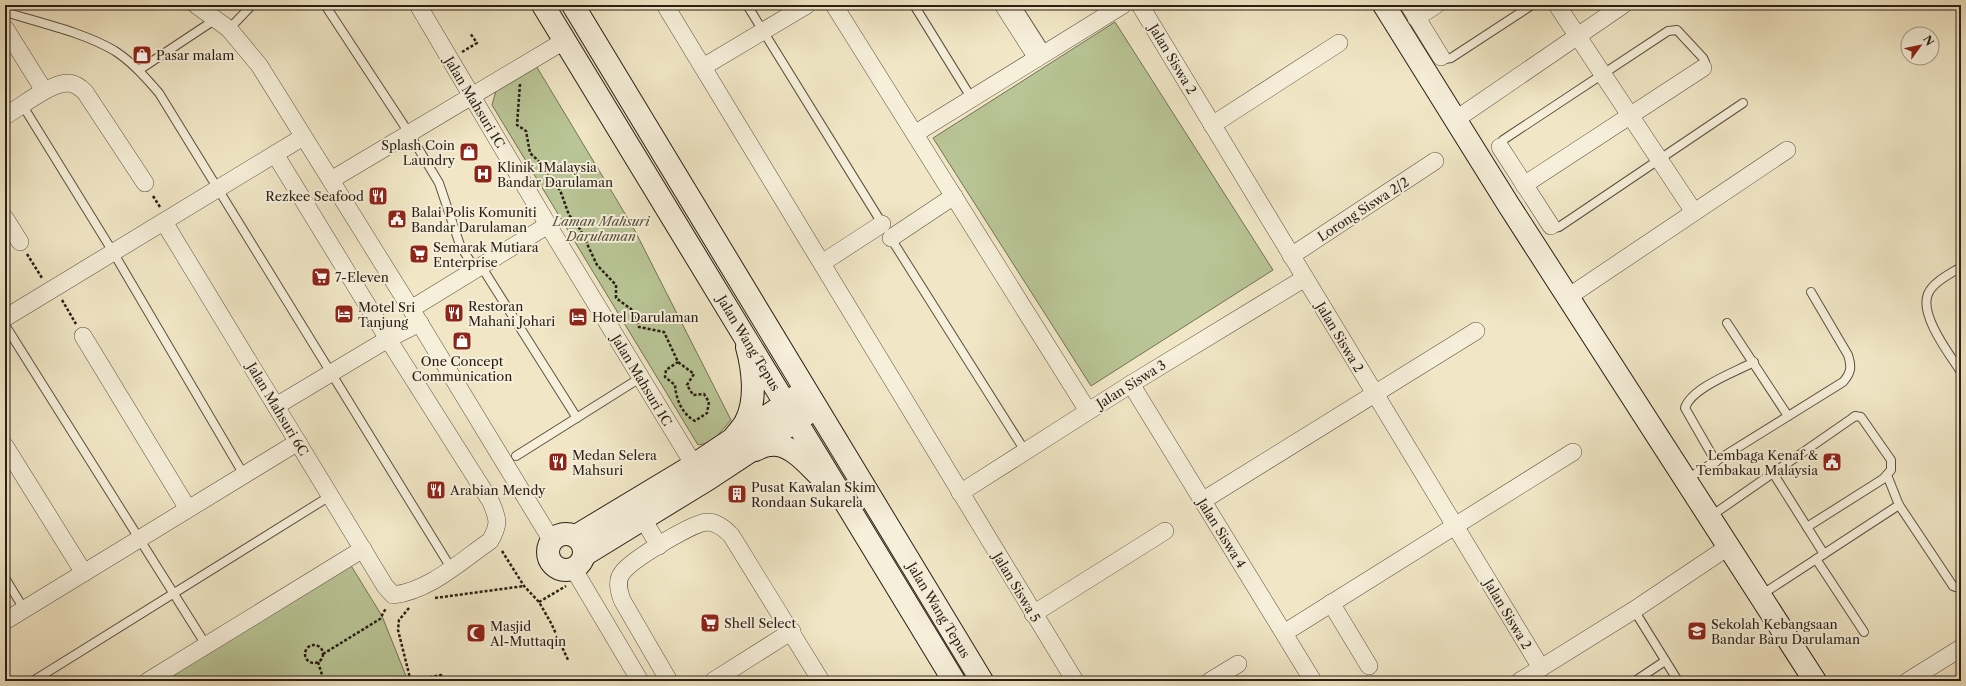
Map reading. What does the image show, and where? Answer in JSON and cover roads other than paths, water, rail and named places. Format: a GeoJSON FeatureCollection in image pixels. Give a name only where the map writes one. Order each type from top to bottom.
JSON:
{"type":"FeatureCollection","features":[{"type":"Feature","properties":{"kind":"main road","name":"Jalan Wang Tepus"},"geometry":{"type":"LineString","coordinates":[[543,5],[954,681]]}},
{"type":"Feature","properties":{"kind":"main road","name":"Jalan Wang Tepus"},"geometry":{"type":"LineString","coordinates":[[573,5],[982,681]]}},
{"type":"Feature","properties":{"kind":"main road"},"geometry":{"type":"LineString","coordinates":[[1384,5],[1455,120],[1815,681]]}},
{"type":"Feature","properties":{"kind":"main road"},"geometry":{"type":"LineString","coordinates":[[740,446],[747,421],[753,389],[751,361],[742,330]]}},
{"type":"Feature","properties":{"kind":"main road"},"geometry":{"type":"LineString","coordinates":[[578,560],[642,519],[740,446],[810,399]]}},
{"type":"Feature","properties":{"kind":"main road"},"geometry":{"type":"LineString","coordinates":[[578,560],[566,534],[560,534],[552,541],[549,553],[554,565],[566,570],[694,465],[740,446],[777,445],[791,450],[843,498]]}},
{"type":"Feature","properties":{"kind":"street"},"geometry":{"type":"LineString","coordinates":[[196,5],[223,24],[259,65],[416,316],[552,541]]}},
{"type":"Feature","properties":{"kind":"street","name":"Jalan Mahsuri 1C"},"geometry":{"type":"LineString","coordinates":[[418,5],[548,225],[694,465]]}},
{"type":"Feature","properties":{"kind":"street","name":"Jalan Siswa 5"},"geometry":{"type":"LineString","coordinates":[[666,5],[1033,614],[1075,681]]}},
{"type":"Feature","properties":{"kind":"street"},"geometry":{"type":"LineString","coordinates":[[703,66],[807,5]]}},
{"type":"Feature","properties":{"kind":"street"},"geometry":{"type":"LineString","coordinates":[[834,5],[916,133],[1088,411]]}},
{"type":"Feature","properties":{"kind":"street"},"geometry":{"type":"LineString","coordinates":[[1003,5],[1041,55]]}},
{"type":"Feature","properties":{"kind":"street"},"geometry":{"type":"LineString","coordinates":[[916,133],[1122,5]]}},
{"type":"Feature","properties":{"kind":"street","name":"Jalan Siswa 2"},"geometry":{"type":"LineString","coordinates":[[1140,5],[1541,668]]}},
{"type":"Feature","properties":{"kind":"street"},"geometry":{"type":"LineString","coordinates":[[1436,5],[1412,11],[1441,57]]}},
{"type":"Feature","properties":{"kind":"street"},"geometry":{"type":"LineString","coordinates":[[1557,5],[1694,212]]}},
{"type":"Feature","properties":{"kind":"street"},"geometry":{"type":"LineString","coordinates":[[1455,120],[1623,5]]}},
{"type":"Feature","properties":{"kind":"street"},"geometry":{"type":"LineString","coordinates":[[5,28],[40,84]]}},
{"type":"Feature","properties":{"kind":"street"},"geometry":{"type":"LineString","coordinates":[[331,180],[564,41]]}},
{"type":"Feature","properties":{"kind":"street"},"geometry":{"type":"LineString","coordinates":[[1212,125],[1339,43]]}},
{"type":"Feature","properties":{"kind":"street"},"geometry":{"type":"LineString","coordinates":[[1524,185],[1703,68]]}},
{"type":"Feature","properties":{"kind":"street"},"geometry":{"type":"LineString","coordinates":[[5,116],[56,85],[71,83],[78,86],[86,92],[145,183]]}},
{"type":"Feature","properties":{"kind":"street"},"geometry":{"type":"LineString","coordinates":[[5,318],[303,137]]}},
{"type":"Feature","properties":{"kind":"street"},"geometry":{"type":"LineString","coordinates":[[1500,147],[1551,226]]}},
{"type":"Feature","properties":{"kind":"street"},"geometry":{"type":"LineString","coordinates":[[1568,297],[1786,150]]}},
{"type":"Feature","properties":{"kind":"street"},"geometry":{"type":"LineString","coordinates":[[275,154],[388,339],[491,502],[497,518],[496,529],[490,540],[451,568]]}},
{"type":"Feature","properties":{"kind":"street","name":"Lorong Siswa 2/2"},"geometry":{"type":"LineString","coordinates":[[1291,256],[1435,162]]}},
{"type":"Feature","properties":{"kind":"street"},"geometry":{"type":"LineString","coordinates":[[891,238],[954,196]]}},
{"type":"Feature","properties":{"kind":"street"},"geometry":{"type":"LineString","coordinates":[[5,218],[20,242]]}},
{"type":"Feature","properties":{"kind":"street","name":"Jalan Mahsuri 6C"},"geometry":{"type":"LineString","coordinates":[[165,220],[330,496],[393,595],[405,594],[451,568]]}},
{"type":"Feature","properties":{"kind":"street"},"geometry":{"type":"LineString","coordinates":[[822,263],[882,224]]}},
{"type":"Feature","properties":{"kind":"street"},"geometry":{"type":"LineString","coordinates":[[276,406],[388,339],[478,268],[548,225]]}},
{"type":"Feature","properties":{"kind":"street","name":"Jalan Siswa 3"},"geometry":{"type":"LineString","coordinates":[[960,492],[1130,384],[1305,278]]}},
{"type":"Feature","properties":{"kind":"street"},"geometry":{"type":"LineString","coordinates":[[1202,501],[1476,331]]}},
{"type":"Feature","properties":{"kind":"street"},"geometry":{"type":"LineString","coordinates":[[83,336],[188,509]]}},
{"type":"Feature","properties":{"kind":"street","name":"Jalan Siswa 4"},"geometry":{"type":"LineString","coordinates":[[1130,384],[1313,681]]}},
{"type":"Feature","properties":{"kind":"street"},"geometry":{"type":"LineString","coordinates":[[5,621],[298,442]]}},
{"type":"Feature","properties":{"kind":"street"},"geometry":{"type":"LineString","coordinates":[[5,446],[84,573]]}},
{"type":"Feature","properties":{"kind":"street"},"geometry":{"type":"LineString","coordinates":[[1284,633],[1573,452]]}},
{"type":"Feature","properties":{"kind":"street"},"geometry":{"type":"LineString","coordinates":[[642,519],[659,546]]}},
{"type":"Feature","properties":{"kind":"street"},"geometry":{"type":"LineString","coordinates":[[669,681],[622,600],[618,584],[622,573],[629,566],[659,546],[700,523],[709,522],[725,528],[731,534],[822,681]]}},
{"type":"Feature","properties":{"kind":"street"},"geometry":{"type":"LineString","coordinates":[[1033,614],[1165,531]]}},
{"type":"Feature","properties":{"kind":"street"},"geometry":{"type":"LineString","coordinates":[[1520,681],[1634,610],[1728,547]]}},
{"type":"Feature","properties":{"kind":"street"},"geometry":{"type":"LineString","coordinates":[[148,681],[363,549]]}},
{"type":"Feature","properties":{"kind":"street"},"geometry":{"type":"LineString","coordinates":[[578,560],[623,653],[640,681]]}},
{"type":"Feature","properties":{"kind":"street"},"geometry":{"type":"LineString","coordinates":[[1331,603],[1369,666]]}},
{"type":"Feature","properties":{"kind":"street"},"geometry":{"type":"LineString","coordinates":[[713,681],[792,631]]}},
{"type":"Feature","properties":{"kind":"street"},"geometry":{"type":"LineString","coordinates":[[623,653],[645,639]]}},
{"type":"Feature","properties":{"kind":"street"},"geometry":{"type":"LineString","coordinates":[[1908,681],[1961,648]]}},
{"type":"Feature","properties":{"kind":"street"},"geometry":{"type":"LineString","coordinates":[[1210,681],[1238,664]]}},
{"type":"Feature","properties":{"kind":"lane"},"geometry":{"type":"LineString","coordinates":[[139,70],[223,24],[252,5]]}},
{"type":"Feature","properties":{"kind":"lane"},"geometry":{"type":"LineString","coordinates":[[325,5],[409,133],[439,183],[460,245],[478,268],[577,418]]}},
{"type":"Feature","properties":{"kind":"lane"},"geometry":{"type":"LineString","coordinates":[[747,5],[882,224],[1025,451]]}},
{"type":"Feature","properties":{"kind":"lane"},"geometry":{"type":"LineString","coordinates":[[914,5],[972,99]]}},
{"type":"Feature","properties":{"kind":"lane"},"geometry":{"type":"LineString","coordinates":[[1016,5],[1041,55]]}},
{"type":"Feature","properties":{"kind":"lane"},"geometry":{"type":"LineString","coordinates":[[1441,57],[1446,59],[1451,58],[1532,5]]}},
{"type":"Feature","properties":{"kind":"lane"},"geometry":{"type":"LineString","coordinates":[[5,12],[78,34],[114,51],[139,70],[159,93],[451,568]]}},
{"type":"Feature","properties":{"kind":"lane"},"geometry":{"type":"LineString","coordinates":[[1500,147],[1503,140],[1672,29],[1682,34],[1703,58],[1705,62],[1703,68]]}},
{"type":"Feature","properties":{"kind":"lane"},"geometry":{"type":"LineString","coordinates":[[1551,226],[1554,228],[1559,227],[1743,103]]}},
{"type":"Feature","properties":{"kind":"lane"},"geometry":{"type":"LineString","coordinates":[[23,106],[113,252],[244,475]]}},
{"type":"Feature","properties":{"kind":"lane"},"geometry":{"type":"LineString","coordinates":[[1961,267],[1934,286],[1927,295],[1926,302],[1933,327],[1961,372]]}},
{"type":"Feature","properties":{"kind":"lane"},"geometry":{"type":"LineString","coordinates":[[1686,480],[1843,382],[1850,375],[1851,365],[1848,356],[1811,292]]}},
{"type":"Feature","properties":{"kind":"lane"},"geometry":{"type":"LineString","coordinates":[[1727,323],[1788,416]]}},
{"type":"Feature","properties":{"kind":"lane"},"geometry":{"type":"LineString","coordinates":[[5,325],[206,645]]}},
{"type":"Feature","properties":{"kind":"lane"},"geometry":{"type":"LineString","coordinates":[[1716,462],[1685,408],[1687,401],[1700,390],[1754,362]]}},
{"type":"Feature","properties":{"kind":"lane"},"geometry":{"type":"LineString","coordinates":[[516,456],[640,378]]}},
{"type":"Feature","properties":{"kind":"lane"},"geometry":{"type":"LineString","coordinates":[[1709,516],[1858,416],[1864,420],[1891,460],[1892,466],[1888,475],[1807,527]]}},
{"type":"Feature","properties":{"kind":"lane"},"geometry":{"type":"LineString","coordinates":[[1773,474],[1824,554]]}},
{"type":"Feature","properties":{"kind":"lane"},"geometry":{"type":"LineString","coordinates":[[1888,475],[1899,505],[1952,586],[1961,589]]}},
{"type":"Feature","properties":{"kind":"lane"},"geometry":{"type":"LineString","coordinates":[[33,681],[330,496]]}},
{"type":"Feature","properties":{"kind":"lane"},"geometry":{"type":"LineString","coordinates":[[1760,596],[1899,505]]}},
{"type":"Feature","properties":{"kind":"lane"},"geometry":{"type":"LineString","coordinates":[[1816,559],[1864,632]]}},
{"type":"Feature","properties":{"kind":"lane"},"geometry":{"type":"LineString","coordinates":[[5,578],[24,609]]}},
{"type":"Feature","properties":{"kind":"lane"},"geometry":{"type":"LineString","coordinates":[[1634,610],[1678,681]]}},
{"type":"Feature","properties":{"kind":"lane"},"geometry":{"type":"LineString","coordinates":[[1635,681],[1665,661]]}},
{"type":"Feature","properties":{"kind":"place","name":"Pasar malam"},"geometry":{"type":"Point","coordinates":[142,55]}},
{"type":"Feature","properties":{"kind":"place","name":"Splash Coin Laundry"},"geometry":{"type":"Point","coordinates":[469,152]}},
{"type":"Feature","properties":{"kind":"place","name":"Klinik 1Malaysia Bandar Darulaman"},"geometry":{"type":"Point","coordinates":[483,174]}},
{"type":"Feature","properties":{"kind":"place","name":"Rezkee Seafood"},"geometry":{"type":"Point","coordinates":[378,196]}},
{"type":"Feature","properties":{"kind":"place","name":"Balai Polis Komuniti Bandar Darulaman"},"geometry":{"type":"Point","coordinates":[397,219]}},
{"type":"Feature","properties":{"kind":"place","name":"Semarak Mutiara Enterprise"},"geometry":{"type":"Point","coordinates":[419,254]}},
{"type":"Feature","properties":{"kind":"place","name":"7-Eleven"},"geometry":{"type":"Point","coordinates":[321,277]}},
{"type":"Feature","properties":{"kind":"place","name":"Restoran Mahani Johari"},"geometry":{"type":"Point","coordinates":[454,313]}},
{"type":"Feature","properties":{"kind":"place","name":"Motel Sri Tanjung"},"geometry":{"type":"Point","coordinates":[344,314]}},
{"type":"Feature","properties":{"kind":"place","name":"Hotel Darulaman"},"geometry":{"type":"Point","coordinates":[578,317]}},
{"type":"Feature","properties":{"kind":"place","name":"One Concept Communication"},"geometry":{"type":"Point","coordinates":[462,341]}},
{"type":"Feature","properties":{"kind":"place","name":"Medan Selera Mahsuri"},"geometry":{"type":"Point","coordinates":[558,462]}},
{"type":"Feature","properties":{"kind":"place","name":"Lembaga Kenaf & Tembakau Malaysia"},"geometry":{"type":"Point","coordinates":[1832,462]}},
{"type":"Feature","properties":{"kind":"place","name":"Arabian Mendy"},"geometry":{"type":"Point","coordinates":[436,490]}},
{"type":"Feature","properties":{"kind":"place","name":"Pusat Kawalan Skim Rondaan Sukarela"},"geometry":{"type":"Point","coordinates":[737,494]}},
{"type":"Feature","properties":{"kind":"place","name":"Shell Select"},"geometry":{"type":"Point","coordinates":[710,623]}},
{"type":"Feature","properties":{"kind":"place","name":"Sekolah Kebangsaan Bandar Baru Darulaman"},"geometry":{"type":"Point","coordinates":[1697,631]}},
{"type":"Feature","properties":{"kind":"place","name":"Masjid Al-Muttaqin"},"geometry":{"type":"Point","coordinates":[476,633]}},
{"type":"Feature","properties":{"kind":"park label","name":"Laman Mahsuri Darulaman"},"geometry":{"type":"Point","coordinates":[601,228]}}]}
